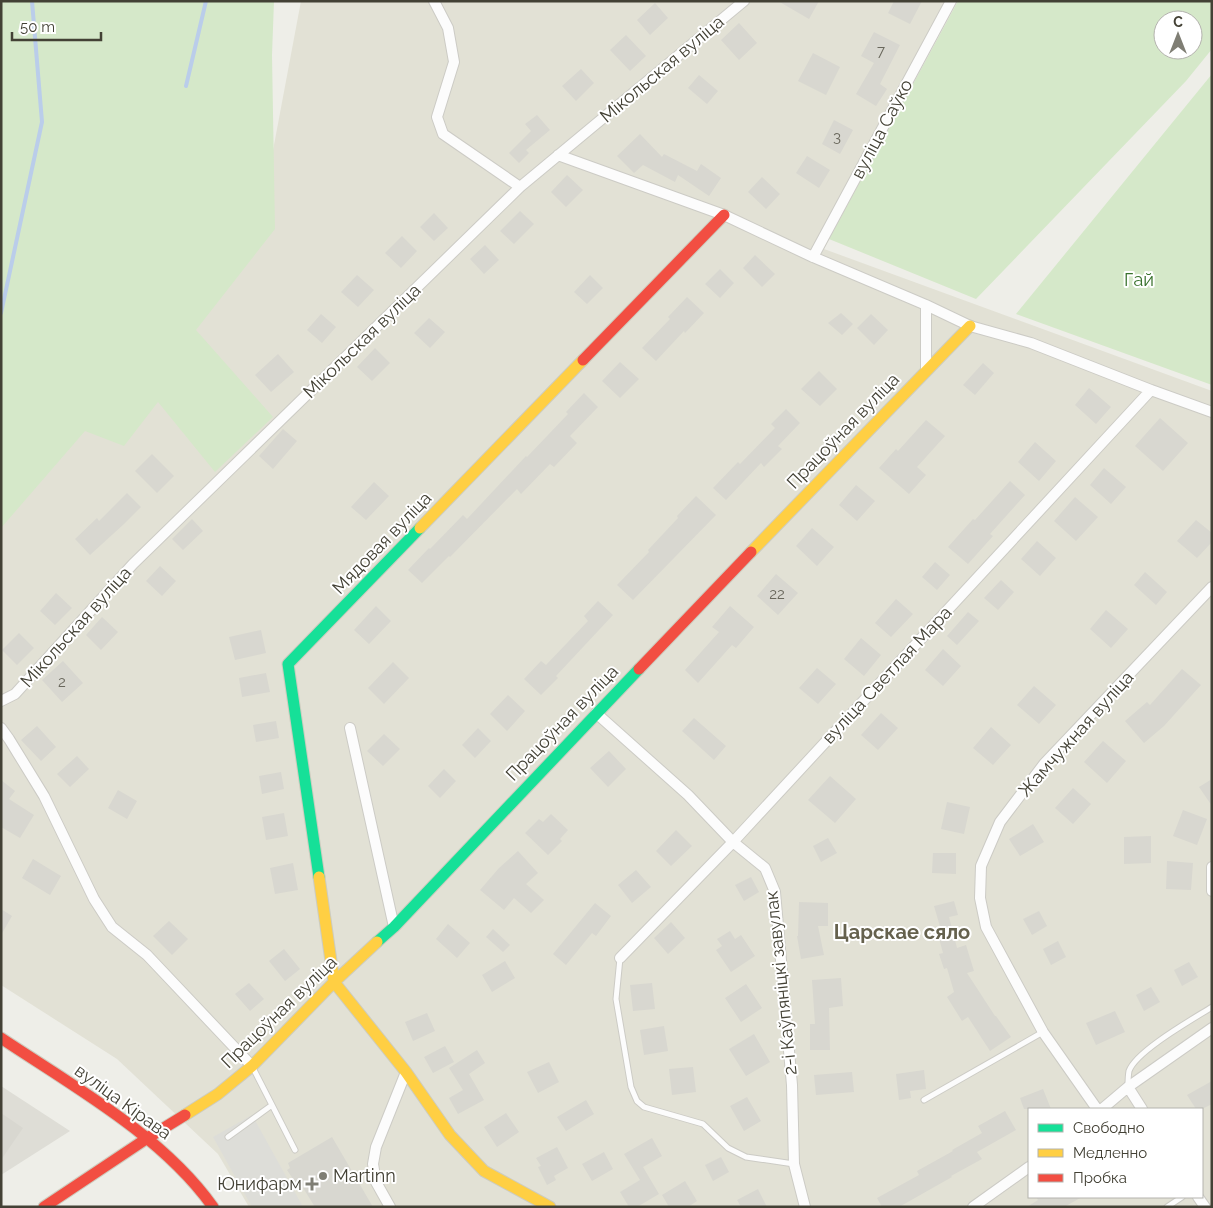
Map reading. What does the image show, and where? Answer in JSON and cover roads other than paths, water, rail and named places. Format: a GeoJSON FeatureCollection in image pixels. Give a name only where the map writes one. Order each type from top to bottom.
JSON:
{"type":"FeatureCollection","features":[{"type":"Feature","properties":{"kind":"street"},"geometry":{"type":"LineString","coordinates":[[434,1],[448,28],[454,62],[437,117],[442,134],[520,187]]}},
{"type":"Feature","properties":{"kind":"street"},"geometry":{"type":"LineString","coordinates":[[727,1],[734,10]]}},
{"type":"Feature","properties":{"kind":"street","name":"Мікольская вуліца"},"geometry":{"type":"LineString","coordinates":[[1,701],[15,694],[133,564],[520,187],[744,1]]}},
{"type":"Feature","properties":{"kind":"street","name":"вуліца Саўко"},"geometry":{"type":"LineString","coordinates":[[814,257],[951,1]]}},
{"type":"Feature","properties":{"kind":"street"},"geometry":{"type":"LineString","coordinates":[[558,155],[724,215],[970,326],[1031,343],[1212,412]]}},
{"type":"Feature","properties":{"kind":"street","name":"Мядовая вуліца"},"geometry":{"type":"LineString","coordinates":[[334,982],[288,664],[724,215]]}},
{"type":"Feature","properties":{"kind":"street","name":"Працоўная вуліца"},"geometry":{"type":"LineString","coordinates":[[926,305],[926,371]]}},
{"type":"Feature","properties":{"kind":"street","name":"Працоўная вуліца"},"geometry":{"type":"LineString","coordinates":[[44,1207],[218,1094],[252,1066],[334,982],[394,927],[596,713],[970,326]]}},
{"type":"Feature","properties":{"kind":"street","name":"вуліца Светлая Мара"},"geometry":{"type":"LineString","coordinates":[[620,958],[734,842],[1151,390]]}},
{"type":"Feature","properties":{"kind":"street","name":"Жамчужная вуліца"},"geometry":{"type":"LineString","coordinates":[[1096,1108],[1043,1032],[986,927],[980,898],[981,866],[1000,822],[1044,764],[1212,587]]}},
{"type":"Feature","properties":{"kind":"street","name":"2-і Каўпяніцкі завулак"},"geometry":{"type":"LineString","coordinates":[[596,713],[688,795],[734,842],[765,868],[775,892],[792,1085],[794,1164],[805,1207]]}},
{"type":"Feature","properties":{"kind":"street"},"geometry":{"type":"LineString","coordinates":[[1,728],[44,796],[94,899],[112,927],[146,955],[252,1066]]}},
{"type":"Feature","properties":{"kind":"street"},"geometry":{"type":"LineString","coordinates":[[350,728],[394,927]]}},
{"type":"Feature","properties":{"kind":"street"},"geometry":{"type":"LineString","coordinates":[[1212,867],[1212,891]]}},
{"type":"Feature","properties":{"kind":"street"},"geometry":{"type":"LineString","coordinates":[[334,982],[406,1072],[450,1135],[484,1171],[550,1207]]}},
{"type":"Feature","properties":{"kind":"street"},"geometry":{"type":"LineString","coordinates":[[1103,1108],[1128,1087],[1212,1028]]}},
{"type":"Feature","properties":{"kind":"street","name":"вуліца Кірава"},"geometry":{"type":"LineString","coordinates":[[1,1038],[113,1114],[146,1139],[185,1172],[213,1207]]}},
{"type":"Feature","properties":{"kind":"street"},"geometry":{"type":"LineString","coordinates":[[390,1207],[376,1182],[373,1164],[376,1146],[406,1072]]}},
{"type":"Feature","properties":{"kind":"street"},"geometry":{"type":"LineString","coordinates":[[1128,1087],[1141,1108]]}},
{"type":"Feature","properties":{"kind":"street"},"geometry":{"type":"LineString","coordinates":[[973,1207],[1028,1168]]}},
{"type":"Feature","properties":{"kind":"lane"},"geometry":{"type":"LineString","coordinates":[[620,958],[616,999],[631,1086],[637,1101],[644,1107],[703,1124],[728,1148],[746,1157],[794,1164]]}},
{"type":"Feature","properties":{"kind":"lane"},"geometry":{"type":"LineString","coordinates":[[1128,1087],[1130,1071],[1136,1060],[1166,1035],[1212,1007]]}},
{"type":"Feature","properties":{"kind":"lane"},"geometry":{"type":"LineString","coordinates":[[924,1100],[1043,1032]]}},
{"type":"Feature","properties":{"kind":"lane"},"geometry":{"type":"LineString","coordinates":[[252,1066],[295,1150]]}},
{"type":"Feature","properties":{"kind":"lane"},"geometry":{"type":"LineString","coordinates":[[228,1137],[272,1105]]}},
{"type":"Feature","properties":{"kind":"lane"},"geometry":{"type":"LineString","coordinates":[[1167,1207],[1180,1198]]}},
{"type":"Feature","properties":{"kind":"waterway"},"geometry":{"type":"LineString","coordinates":[[1,313],[42,122],[32,1]]}},
{"type":"Feature","properties":{"kind":"waterway"},"geometry":{"type":"LineString","coordinates":[[186,86],[206,1]]}},
{"type":"Feature","properties":{"kind":"place","name":"Martinn"},"geometry":{"type":"Point","coordinates":[323,1176]}},
{"type":"Feature","properties":{"kind":"place","name":"Юнифарм"},"geometry":{"type":"Point","coordinates":[312,1184]}},
{"type":"Feature","properties":{"kind":"district","name":"Царскае сяло"},"geometry":{"type":"Point","coordinates":[902,932]}},
{"type":"Feature","properties":{"kind":"park label","name":"Гай"},"geometry":{"type":"Point","coordinates":[1139,280]}}]}
